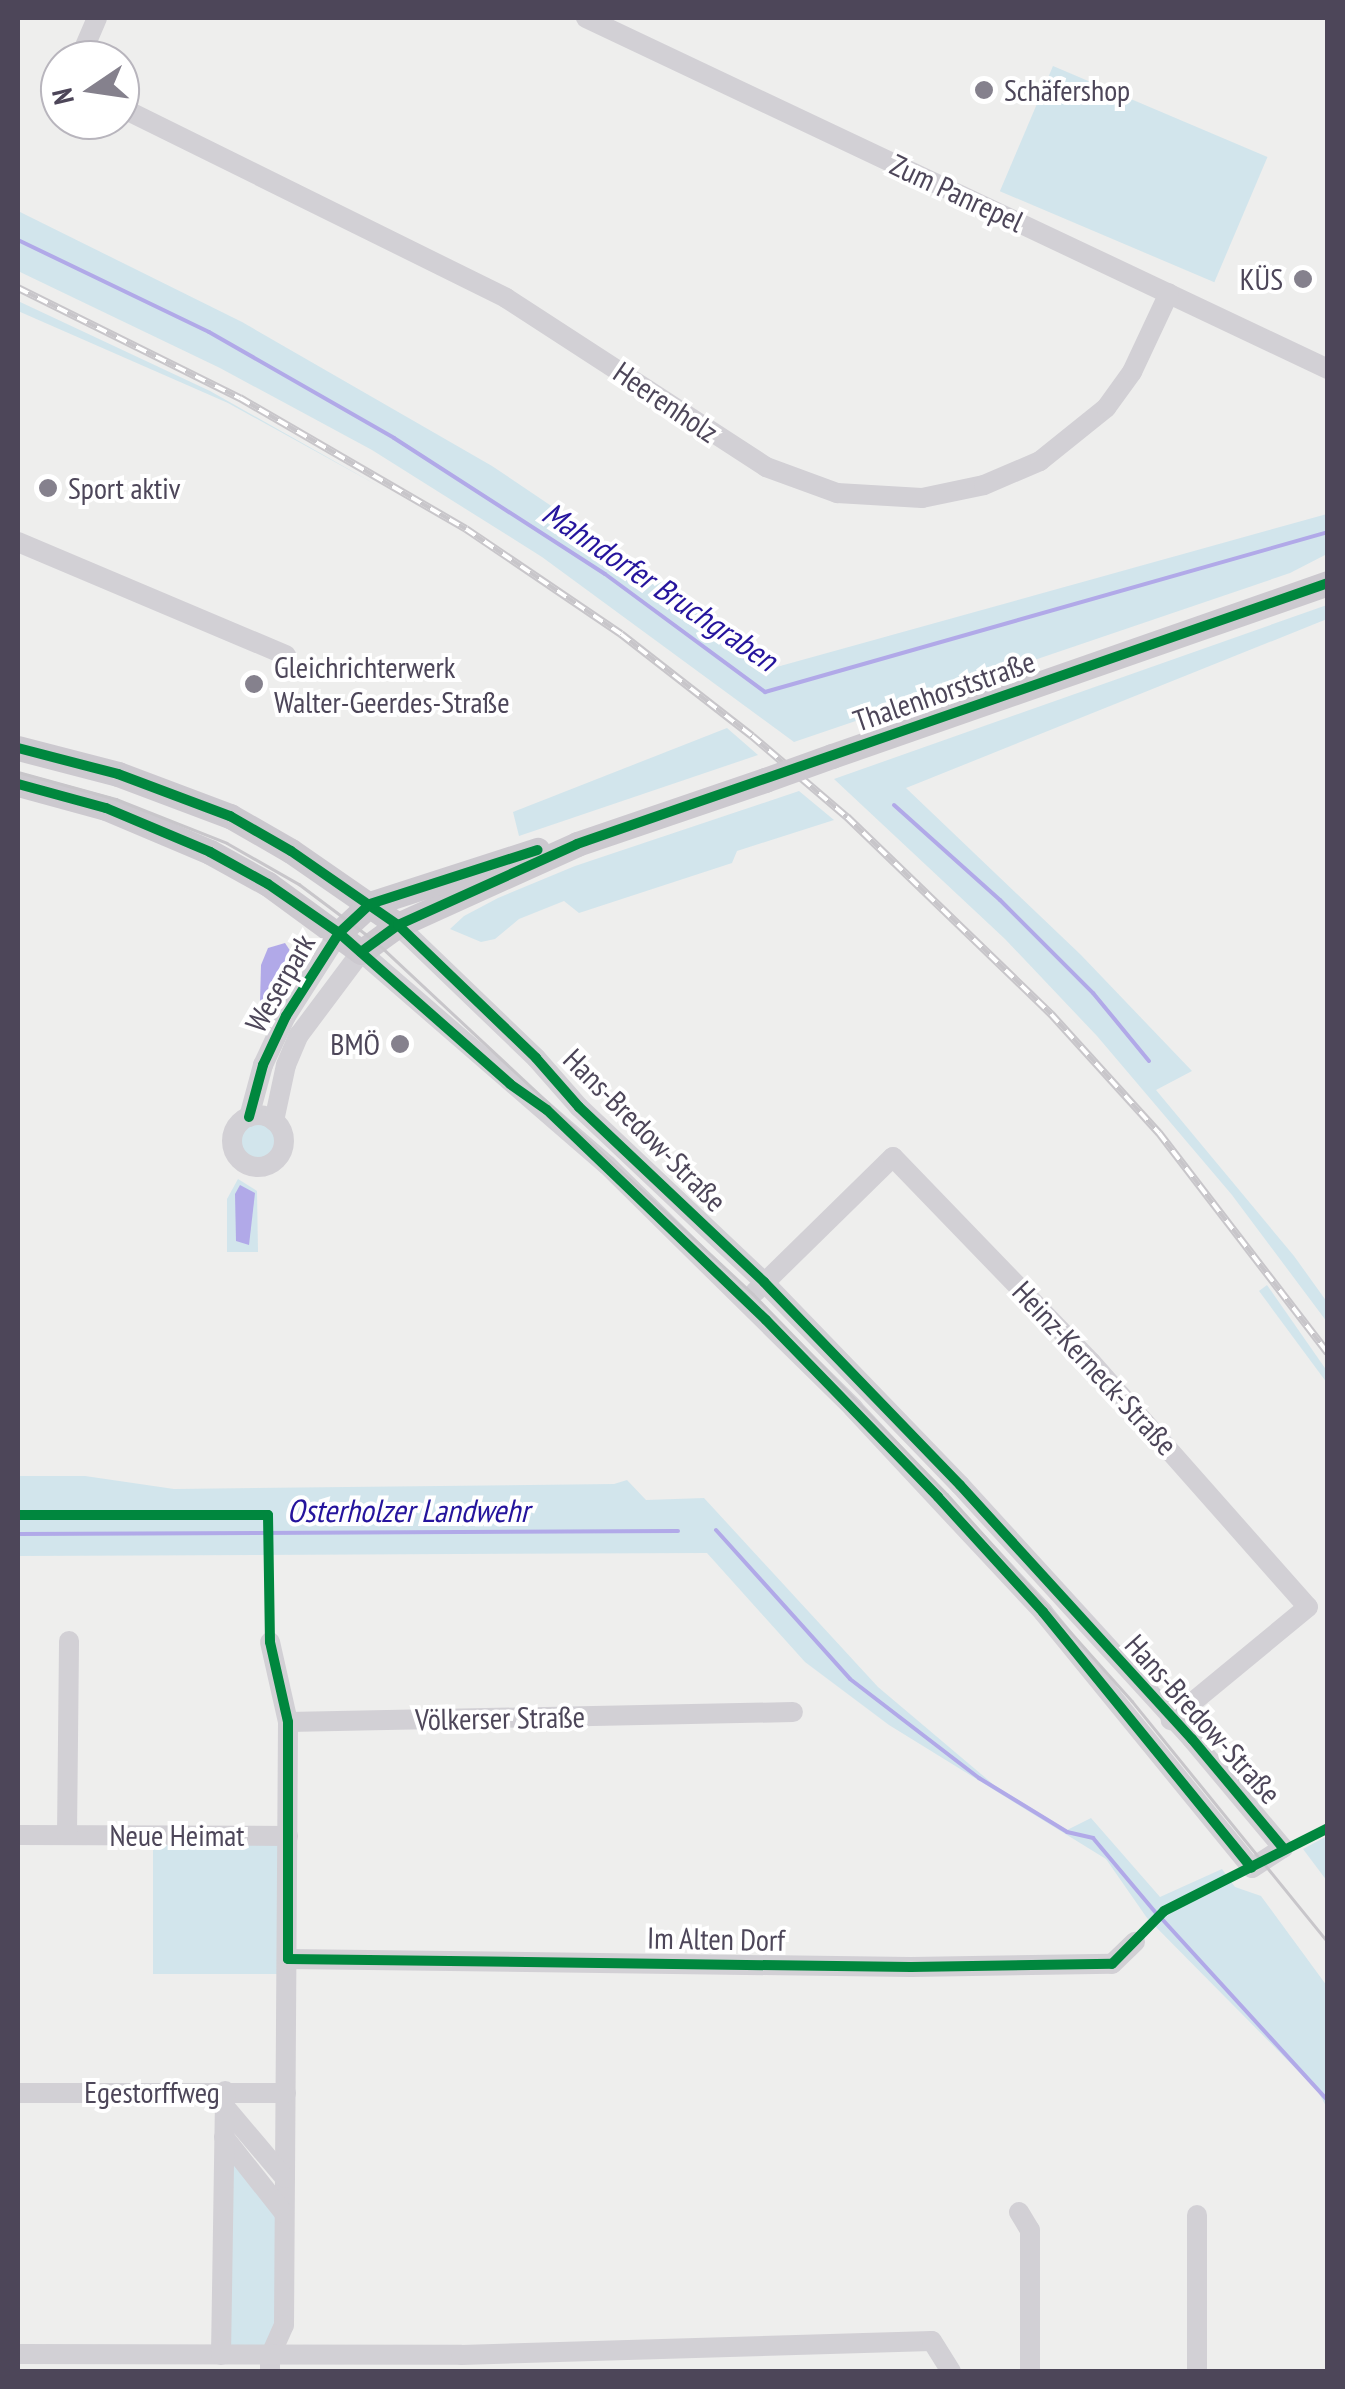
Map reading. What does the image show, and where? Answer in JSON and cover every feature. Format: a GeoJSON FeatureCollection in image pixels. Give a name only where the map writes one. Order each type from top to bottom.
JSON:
{"type":"FeatureCollection","features":[{"type":"Feature","properties":{"kind":"main road","name":"Thalenhorststraße"},"geometry":{"type":"LineString","coordinates":[[360,952],[398,925],[577,844],[1328,583]]}},
{"type":"Feature","properties":{"kind":"main road","name":"Hans-Bredow-Straße"},"geometry":{"type":"LineString","coordinates":[[18,748],[118,774],[230,816],[398,925]]}},
{"type":"Feature","properties":{"kind":"main road","name":"Hans-Bredow-Straße"},"geometry":{"type":"LineString","coordinates":[[18,784],[106,808],[210,852],[268,884],[360,952]]}},
{"type":"Feature","properties":{"kind":"main road","name":"Thalenhorststraße"},"geometry":{"type":"LineString","coordinates":[[370,904],[535,851],[577,844]]}},
{"type":"Feature","properties":{"kind":"main road"},"geometry":{"type":"LineString","coordinates":[[339,933],[370,904]]}},
{"type":"Feature","properties":{"kind":"street","name":"Zum Panrepel"},"geometry":{"type":"LineString","coordinates":[[586,18],[1328,369]]}},
{"type":"Feature","properties":{"kind":"street","name":"Heerenholz"},"geometry":{"type":"LineString","coordinates":[[140,117],[506,298],[751,459],[837,492],[922,498],[984,485],[1040,462],[1106,408],[1132,372],[1169,294]]}},
{"type":"Feature","properties":{"kind":"street"},"geometry":{"type":"LineString","coordinates":[[18,542],[286,655]]}},
{"type":"Feature","properties":{"kind":"street","name":"Hans-Bredow-Straße"},"geometry":{"type":"LineString","coordinates":[[360,952],[510,1084],[548,1110],[866,1420],[1042,1612],[1252,1868],[1283,1848],[960,1485],[764,1282],[579,1107],[536,1058],[398,925]]}},
{"type":"Feature","properties":{"kind":"street","name":"Weserpark"},"geometry":{"type":"LineString","coordinates":[[339,933],[286,1016],[263,1064],[249,1117],[240,1122],[232,1139],[236,1155],[254,1167],[268,1165],[282,1149],[283,1136],[274,1121],[286,1065],[299,1035],[360,952]]}},
{"type":"Feature","properties":{"kind":"street"},"geometry":{"type":"LineString","coordinates":[[249,1117],[274,1121]]}},
{"type":"Feature","properties":{"kind":"street","name":"Heinz-Kerneck-Straße"},"geometry":{"type":"LineString","coordinates":[[746,1300],[893,1157],[1091,1362],[1308,1608],[1171,1720]]}},
{"type":"Feature","properties":{"kind":"street","name":"Neue Heimat"},"geometry":{"type":"LineString","coordinates":[[67,1835],[69,1641]]}},
{"type":"Feature","properties":{"kind":"street"},"geometry":{"type":"LineString","coordinates":[[270,1642],[288,1722],[284,2324],[270,2364]]}},
{"type":"Feature","properties":{"kind":"street","name":"Völkerser Straße"},"geometry":{"type":"LineString","coordinates":[[288,1722],[793,1712]]}},
{"type":"Feature","properties":{"kind":"street","name":"Neue Heimat"},"geometry":{"type":"LineString","coordinates":[[18,1834],[288,1836]]}},
{"type":"Feature","properties":{"kind":"street","name":"Im Alten Dorf"},"geometry":{"type":"LineString","coordinates":[[288,1960],[911,1967],[1112,1964],[1135,1942]]}},
{"type":"Feature","properties":{"kind":"street","name":"Egestorffweg"},"geometry":{"type":"LineString","coordinates":[[18,2093],[224,2099],[286,2093]]}},
{"type":"Feature","properties":{"kind":"street"},"geometry":{"type":"LineString","coordinates":[[224,2099],[285,2178]]}},
{"type":"Feature","properties":{"kind":"street"},"geometry":{"type":"LineString","coordinates":[[221,2355],[224,2099]]}},
{"type":"Feature","properties":{"kind":"street"},"geometry":{"type":"LineString","coordinates":[[224,2138],[284,2213]]}},
{"type":"Feature","properties":{"kind":"street"},"geometry":{"type":"LineString","coordinates":[[1018,2212],[1030,2230],[1030,2372]]}},
{"type":"Feature","properties":{"kind":"street"},"geometry":{"type":"LineString","coordinates":[[1197,2215],[1197,2372]]}},
{"type":"Feature","properties":{"kind":"street"},"geometry":{"type":"LineString","coordinates":[[18,2354],[221,2355],[270,2364],[932,2340],[951,2372]]}},
{"type":"Feature","properties":{"kind":"shaded area"},"geometry":{"type":"Polygon","coordinates":[[[1053,66],[1267,157],[1214,282],[1000,191],[1053,66]]]}},
{"type":"Feature","properties":{"kind":"shaded area"},"geometry":{"type":"Polygon","coordinates":[[[18,211],[242,322],[492,466],[639,565],[773,668],[1327,514],[1327,554],[1290,573],[794,742],[542,557],[372,450],[220,368],[18,271],[18,211]]]}},
{"type":"Feature","properties":{"kind":"shaded area"},"geometry":{"type":"Polygon","coordinates":[[[18,301],[210,391],[382,488],[228,403],[18,311],[18,301]]]}},
{"type":"Feature","properties":{"kind":"shaded area"},"geometry":{"type":"Polygon","coordinates":[[[1327,605],[1327,619],[906,788],[1081,955],[1192,1071],[1156,1090],[1294,1256],[1327,1302],[1327,1322],[1232,1195],[1097,1036],[1005,939],[834,779],[1327,605]]]}},
{"type":"Feature","properties":{"kind":"shaded area"},"geometry":{"type":"Polygon","coordinates":[[[727,728],[758,755],[519,836],[513,812],[727,728]]]}},
{"type":"Feature","properties":{"kind":"shaded area"},"geometry":{"type":"Polygon","coordinates":[[[799,791],[834,820],[737,851],[732,863],[579,913],[564,901],[519,919],[495,939],[481,942],[450,929],[464,916],[498,898],[575,866],[799,791]]]}},
{"type":"Feature","properties":{"kind":"shaded area"},"geometry":{"type":"Polygon","coordinates":[[[285,943],[293,955],[293,971],[276,998],[260,1002],[261,965],[268,948],[285,943]]]}},
{"type":"Feature","properties":{"kind":"shaded area"},"geometry":{"type":"Polygon","coordinates":[[[258,1123],[271,1128],[276,1141],[271,1154],[258,1159],[245,1154],[240,1141],[245,1128],[258,1123]]]}},
{"type":"Feature","properties":{"kind":"shaded area"},"geometry":{"type":"Polygon","coordinates":[[[238,1179],[257,1191],[258,1252],[227,1252],[227,1199],[238,1179]]]}},
{"type":"Feature","properties":{"kind":"shaded area"},"geometry":{"type":"Polygon","coordinates":[[[240,1185],[255,1193],[249,1245],[236,1241],[235,1194],[240,1185]]]}},
{"type":"Feature","properties":{"kind":"shaded area"},"geometry":{"type":"Polygon","coordinates":[[[1267,1285],[1327,1371],[1327,1383],[1259,1291],[1267,1285]]]}},
{"type":"Feature","properties":{"kind":"shaded area"},"geometry":{"type":"Polygon","coordinates":[[[18,1476],[85,1476],[174,1489],[614,1484],[627,1480],[646,1500],[704,1498],[878,1687],[994,1785],[1067,1830],[1091,1818],[1160,1897],[1222,1869],[1235,1887],[1261,1896],[1327,1986],[1327,2108],[1317,2090],[1147,1918],[1106,1859],[889,1725],[805,1662],[707,1553],[18,1556],[18,1476]]]}},
{"type":"Feature","properties":{"kind":"shaded area"},"geometry":{"type":"Polygon","coordinates":[[[1327,1836],[1327,1881],[1303,1849],[1327,1836]]]}},
{"type":"Feature","properties":{"kind":"shaded area"},"geometry":{"type":"Polygon","coordinates":[[[153,1842],[280,1842],[280,1974],[153,1974],[153,1842]]]}},
{"type":"Feature","properties":{"kind":"shaded area"},"geometry":{"type":"Polygon","coordinates":[[[229,2155],[277,2214],[275,2330],[266,2348],[232,2347],[228,2339],[229,2155]]]}},
{"type":"Feature","properties":{"kind":"waterway","name":"Mahndorfer Bruchgraben"},"geometry":{"type":"LineString","coordinates":[[18,240],[209,332],[394,438],[605,574],[765,692],[1328,532]]}},
{"type":"Feature","properties":{"kind":"waterway"},"geometry":{"type":"LineString","coordinates":[[894,805],[1000,900],[1093,993],[1149,1061]]}},
{"type":"Feature","properties":{"kind":"waterway","name":"Osterholzer Landwehr"},"geometry":{"type":"LineString","coordinates":[[716,1530],[850,1679],[979,1778],[1067,1832],[1093,1838],[1156,1913]]}},
{"type":"Feature","properties":{"kind":"waterway","name":"Osterholzer Landwehr"},"geometry":{"type":"LineString","coordinates":[[18,1534],[678,1531]]}},
{"type":"Feature","properties":{"kind":"waterway","name":"Osterholzer Landwehr"},"geometry":{"type":"LineString","coordinates":[[1162,1919],[1328,2101]]}},
{"type":"Feature","properties":{"kind":"tram line"},"geometry":{"type":"LineString","coordinates":[[18,772],[116,799],[227,843],[299,884],[375,941],[753,1294],[947,1494],[1132,1701],[1328,1942]]}},
{"type":"Feature","properties":{"kind":"railway"},"geometry":{"type":"LineString","coordinates":[[18,288],[240,398],[466,529],[621,634],[752,736],[847,817],[1051,1014],[1159,1133],[1328,1353]]}},
{"type":"Feature","properties":{"kind":"cycle path"},"geometry":{"type":"LineString","coordinates":[[361,952],[398,925],[577,844],[1328,583]]}},
{"type":"Feature","properties":{"kind":"cycle path"},"geometry":{"type":"LineString","coordinates":[[18,748],[118,774],[230,816],[291,851],[398,925],[536,1058],[579,1107],[764,1282],[960,1485],[1192,1739],[1283,1848]]}},
{"type":"Feature","properties":{"kind":"cycle path"},"geometry":{"type":"LineString","coordinates":[[18,784],[106,808],[210,852],[268,884],[339,933],[510,1084],[547,1110],[766,1320],[938,1497],[1043,1612],[1252,1868]]}},
{"type":"Feature","properties":{"kind":"cycle path"},"geometry":{"type":"LineString","coordinates":[[249,1117],[263,1065],[286,1016],[339,933],[370,904],[537,850]]}},
{"type":"Feature","properties":{"kind":"cycle path"},"geometry":{"type":"LineString","coordinates":[[18,1515],[268,1515],[270,1642],[288,1722],[288,1959],[911,1967],[1112,1964],[1164,1911],[1328,1828]]}},
{"type":"Feature","properties":{"kind":"place","name":"Schäfershop"},"geometry":{"type":"Point","coordinates":[984,90]}},
{"type":"Feature","properties":{"kind":"place","name":"KÜS"},"geometry":{"type":"Point","coordinates":[1303,279]}},
{"type":"Feature","properties":{"kind":"place","name":"Sport aktiv"},"geometry":{"type":"Point","coordinates":[48,488]}},
{"type":"Feature","properties":{"kind":"place","name":"Gleichrichterwerk Walter-Geerdes-Straße"},"geometry":{"type":"Point","coordinates":[254,684]}},
{"type":"Feature","properties":{"kind":"place","name":"BMÖ"},"geometry":{"type":"Point","coordinates":[400,1044]}}]}
